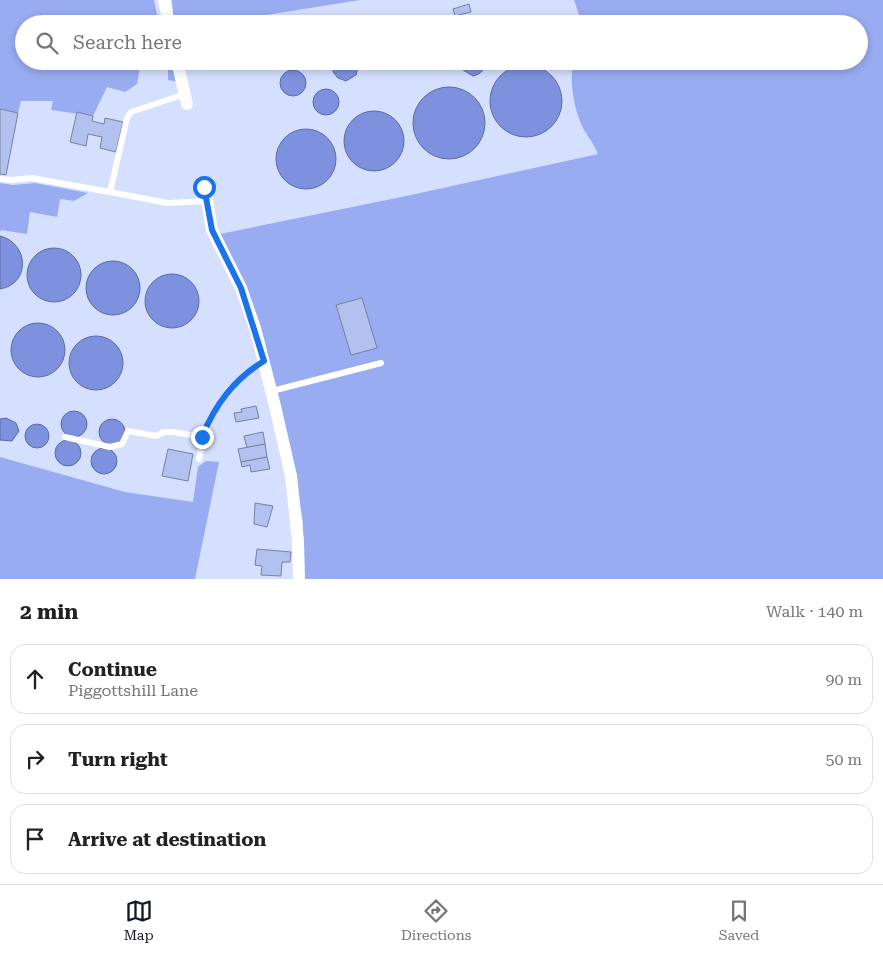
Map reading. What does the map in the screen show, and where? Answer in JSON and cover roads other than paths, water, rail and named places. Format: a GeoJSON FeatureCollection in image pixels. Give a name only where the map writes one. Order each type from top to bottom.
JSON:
{"type":"FeatureCollection","features":[{"type":"Feature","properties":{"kind":"street"},"geometry":{"type":"LineString","coordinates":[[164,0],[167,15]]}},
{"type":"Feature","properties":{"kind":"street"},"geometry":{"type":"LineString","coordinates":[[180,70],[186,99]]}},
{"type":"Feature","properties":{"kind":"street"},"geometry":{"type":"LineString","coordinates":[[204,187],[212,230],[241,288],[272,391],[291,476],[298,541],[299,579]]}},
{"type":"Feature","properties":{"kind":"lane"},"geometry":{"type":"LineString","coordinates":[[110,192],[127,118],[131,112],[186,99]]}},
{"type":"Feature","properties":{"kind":"lane"},"geometry":{"type":"LineString","coordinates":[[0,179],[32,178],[167,203],[207,201]]}},
{"type":"Feature","properties":{"kind":"lane"},"geometry":{"type":"LineString","coordinates":[[198,459],[202,437],[212,412],[237,382],[264,361]]}},
{"type":"Feature","properties":{"kind":"lane"},"geometry":{"type":"LineString","coordinates":[[272,391],[381,363]]}},
{"type":"Feature","properties":{"kind":"lane"},"geometry":{"type":"LineString","coordinates":[[65,437],[110,447],[122,444],[128,431],[156,436],[164,432],[173,432],[202,437]]}}]}
